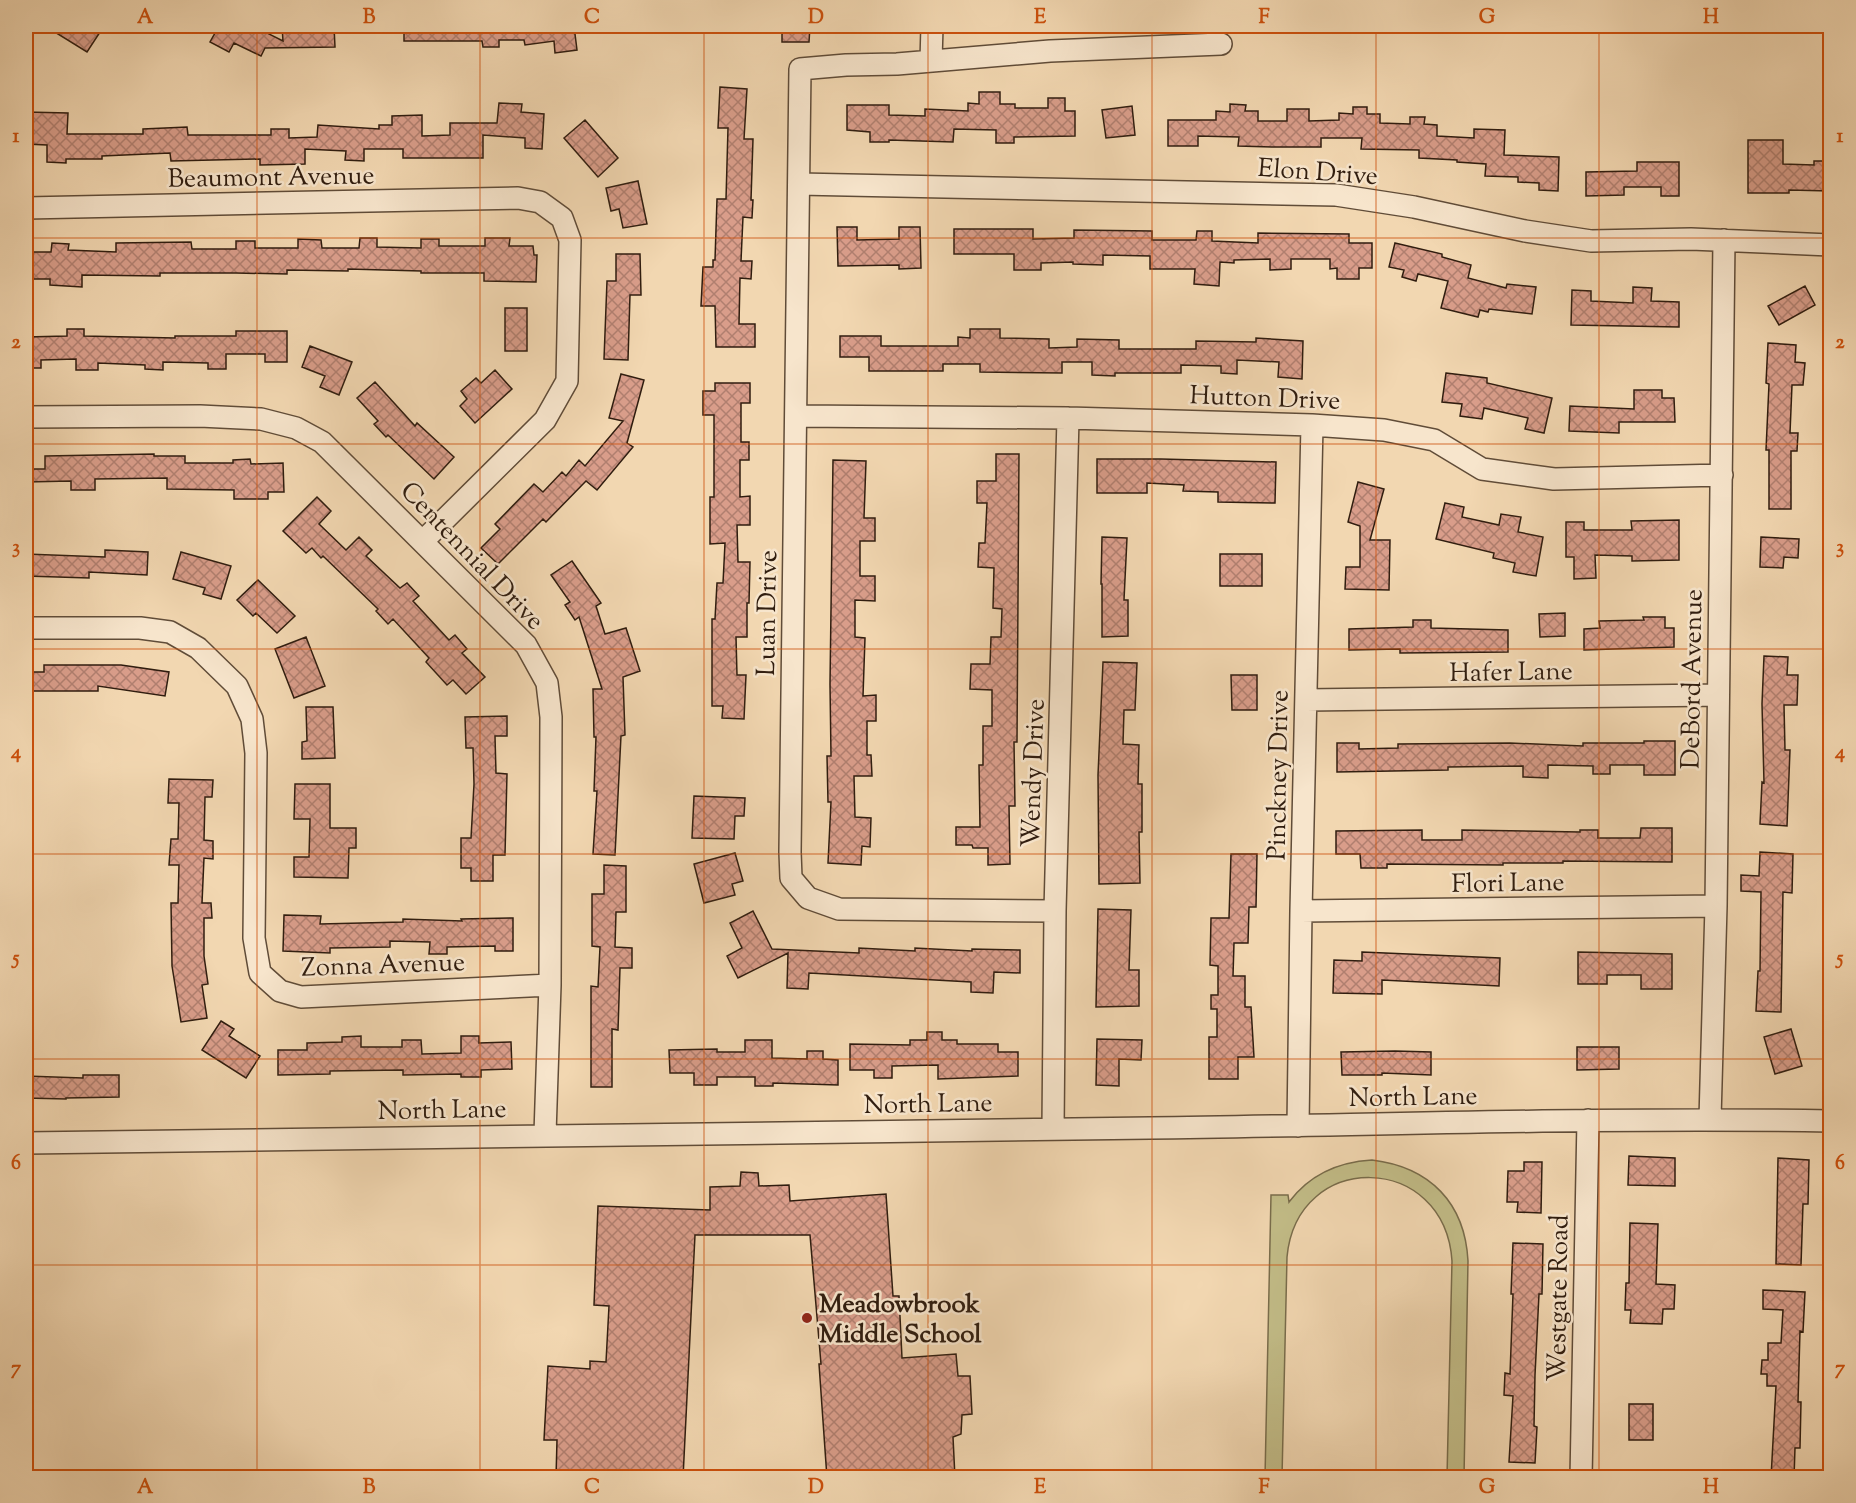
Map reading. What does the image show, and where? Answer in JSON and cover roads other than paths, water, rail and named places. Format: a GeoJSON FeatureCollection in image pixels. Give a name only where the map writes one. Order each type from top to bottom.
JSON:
{"type":"FeatureCollection","features":[{"type":"Feature","properties":{"kind":"street"},"geometry":{"type":"LineString","coordinates":[[932,26],[931,61],[1050,51],[1221,44]]}},
{"type":"Feature","properties":{"kind":"street","name":"Luan Drive"},"geometry":{"type":"LineString","coordinates":[[931,61],[810,67],[800,69],[799,74],[791,878],[808,898],[839,909],[1055,911]]}},
{"type":"Feature","properties":{"kind":"street","name":"Elon Drive"},"geometry":{"type":"LineString","coordinates":[[799,183],[1336,195],[1414,207],[1525,231],[1591,241],[1691,239],[1830,245]]}},
{"type":"Feature","properties":{"kind":"street","name":"Beaumont Avenue"},"geometry":{"type":"LineString","coordinates":[[26,208],[518,198],[540,202],[562,218],[570,240],[567,381],[545,420],[423,541]]}},
{"type":"Feature","properties":{"kind":"street","name":"DeBord Avenue"},"geometry":{"type":"LineString","coordinates":[[1710,1119],[1716,906],[1724,240]]}},
{"type":"Feature","properties":{"kind":"street","name":"Centennial Drive"},"geometry":{"type":"LineString","coordinates":[[26,417],[200,416],[261,419],[296,428],[322,442],[526,645],[547,682],[551,717],[550,985],[545,1134]]}},
{"type":"Feature","properties":{"kind":"street","name":"Hutton Drive"},"geometry":{"type":"LineString","coordinates":[[796,416],[1068,418],[1312,425],[1384,430],[1434,440],[1482,469],[1554,479],[1722,475]]}},
{"type":"Feature","properties":{"kind":"street","name":"Wendy Drive"},"geometry":{"type":"LineString","coordinates":[[1053,1129],[1055,911],[1068,418]]}},
{"type":"Feature","properties":{"kind":"street","name":"Pinckney Drive"},"geometry":{"type":"LineString","coordinates":[[1298,1126],[1312,425]]}},
{"type":"Feature","properties":{"kind":"street","name":"Zonna Avenue"},"geometry":{"type":"LineString","coordinates":[[26,628],[140,628],[170,632],[198,648],[237,686],[252,719],[256,753],[254,938],[260,973],[280,991],[301,997],[550,985]]}},
{"type":"Feature","properties":{"kind":"street","name":"Hafer Lane"},"geometry":{"type":"LineString","coordinates":[[1306,700],[1717,696]]}},
{"type":"Feature","properties":{"kind":"street","name":"Flori Lane"},"geometry":{"type":"LineString","coordinates":[[1301,911],[1716,906]]}},
{"type":"Feature","properties":{"kind":"street","name":"North Lane"},"geometry":{"type":"LineString","coordinates":[[26,1143],[1588,1120],[1830,1121]]}},
{"type":"Feature","properties":{"kind":"street","name":"Westgate Road"},"geometry":{"type":"LineString","coordinates":[[1581,1478],[1588,1120]]}},
{"type":"Feature","properties":{"kind":"place","name":"Meadowbrook Middle School"},"geometry":{"type":"Point","coordinates":[807,1318]}}]}
